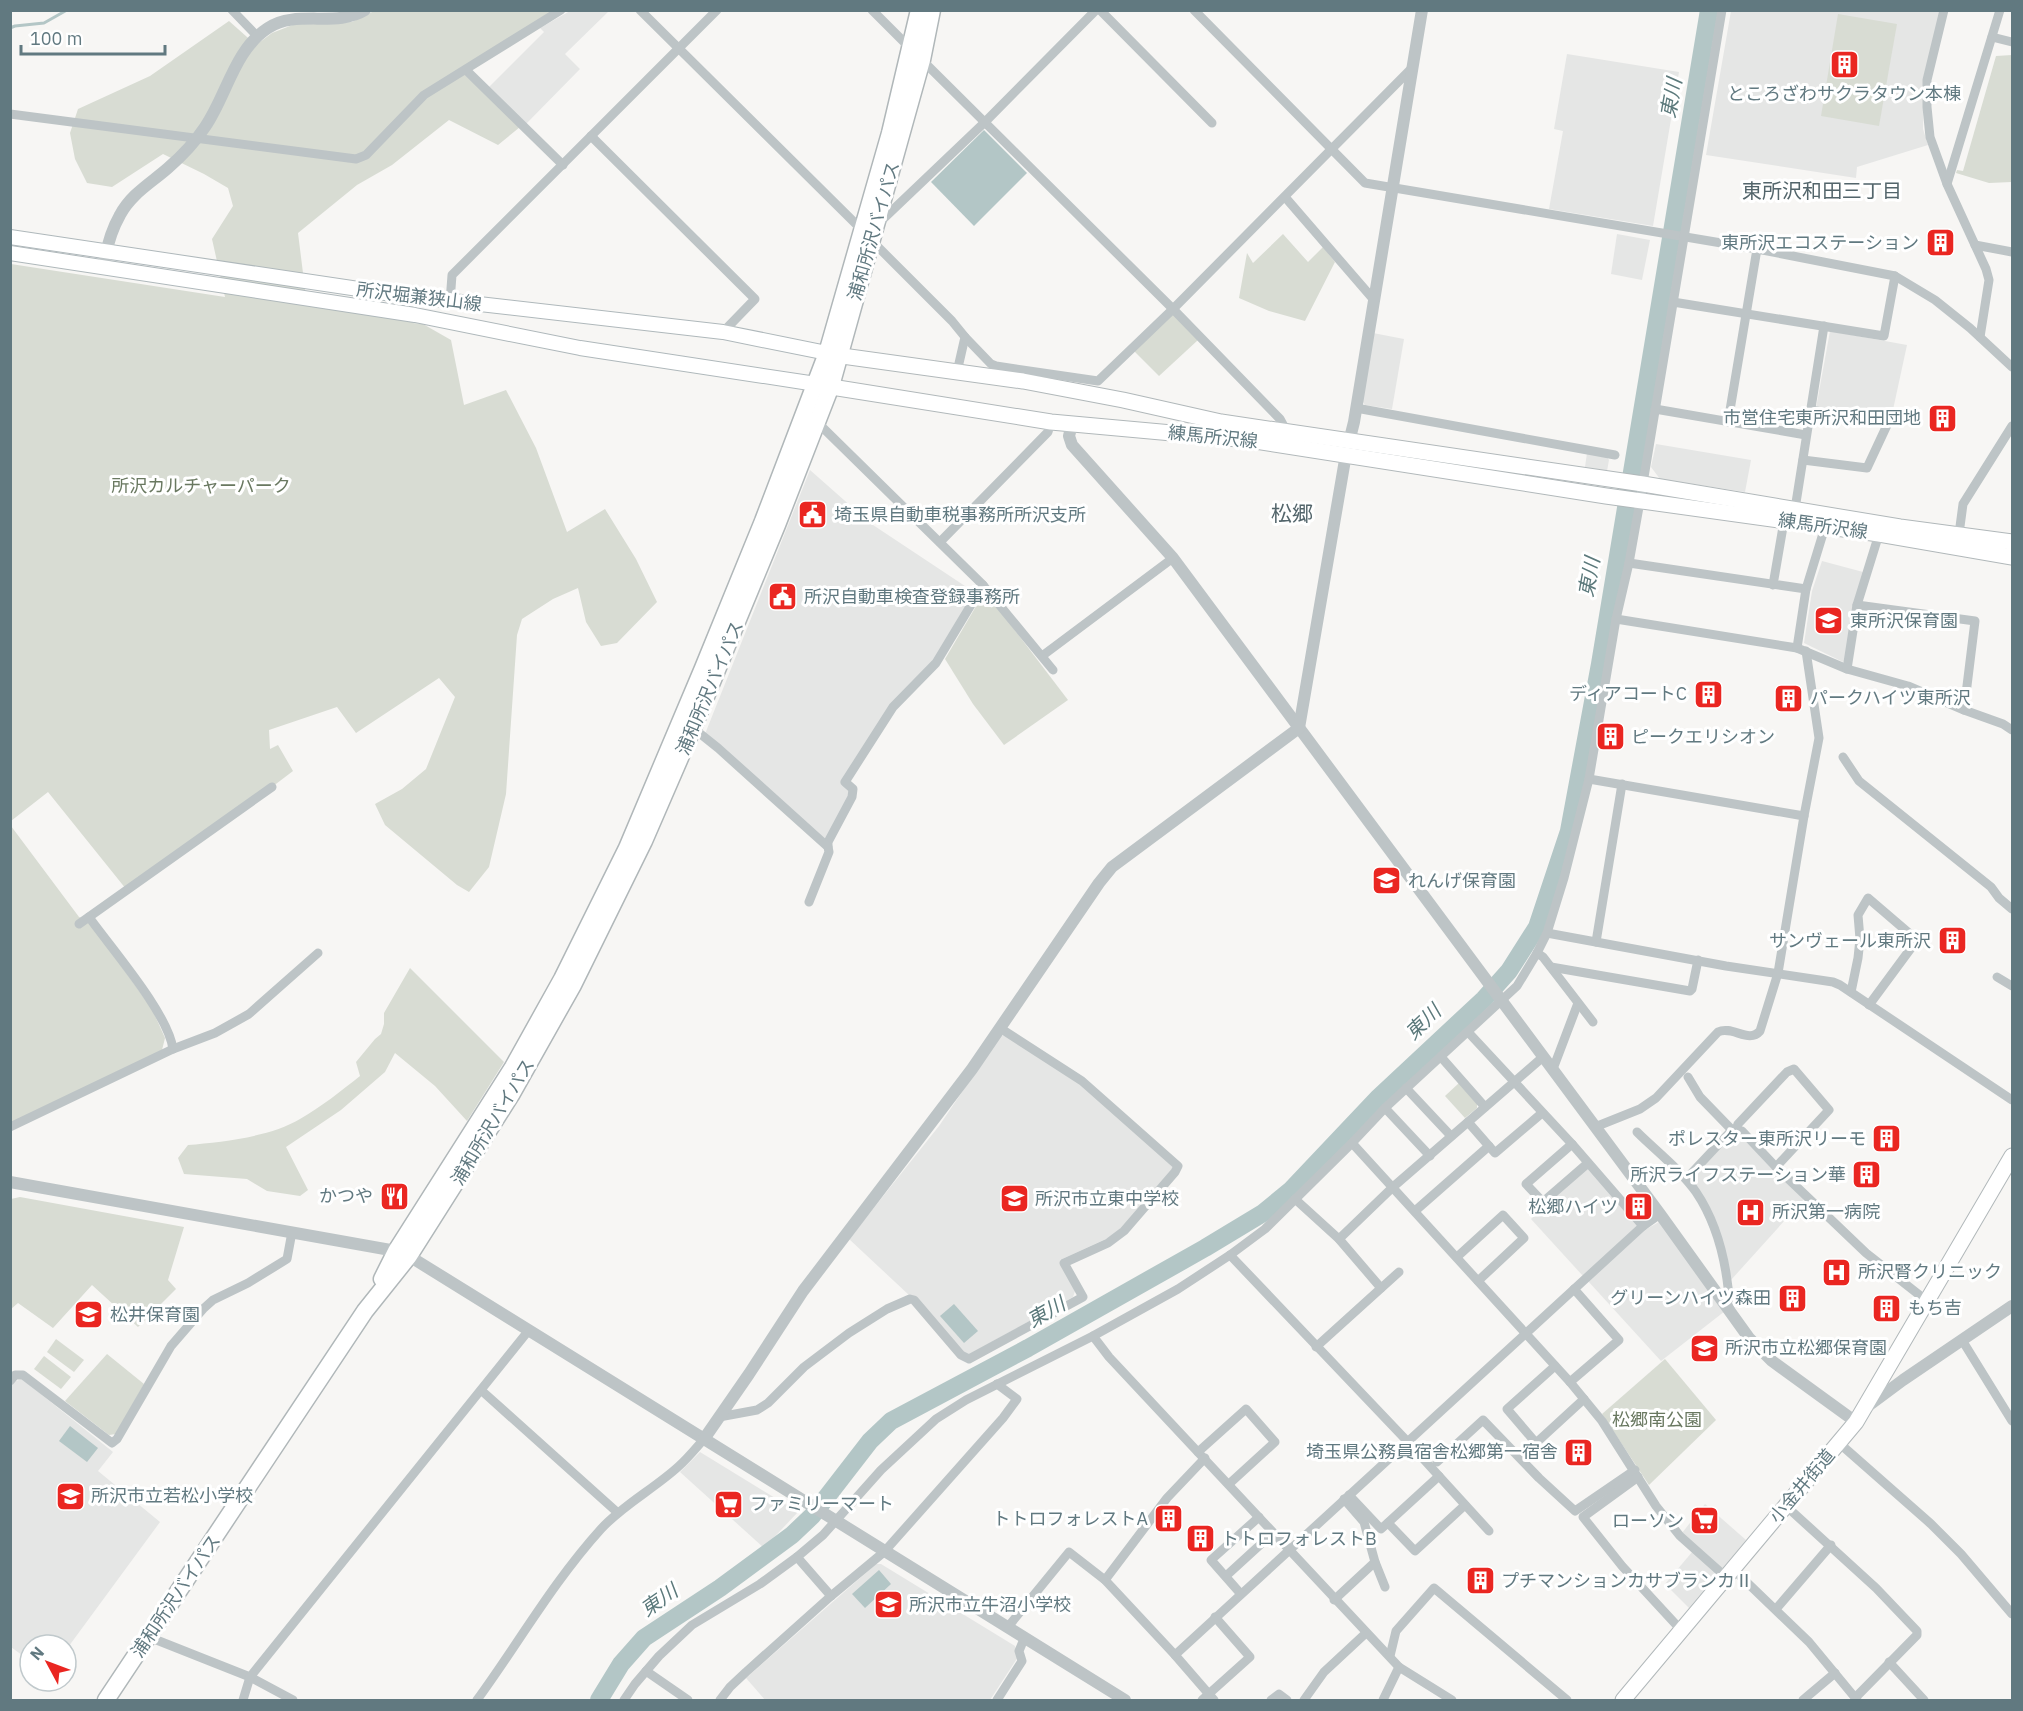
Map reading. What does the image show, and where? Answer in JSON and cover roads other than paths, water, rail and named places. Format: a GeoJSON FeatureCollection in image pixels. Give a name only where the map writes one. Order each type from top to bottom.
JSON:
{"type":"FeatureCollection","features":[{"type":"Feature","properties":{"kind":"highway","name":"浦和所沢バイパス"},"geometry":{"type":"LineString","coordinates":[[917,54],[919,10]]}},
{"type":"Feature","properties":{"kind":"highway","name":"浦和所沢バイパス"},"geometry":{"type":"LineString","coordinates":[[403,1254],[562,979],[627,848],[824,385],[870,232],[890,132],[932,10]]}},
{"type":"Feature","properties":{"kind":"highway","name":"浦和所沢バイパス"},"geometry":{"type":"LineString","coordinates":[[106,1701],[511,1095],[573,985],[644,841],[693,728],[818,422],[824,385]]}},
{"type":"Feature","properties":{"kind":"main road","name":"所沢堀兼狭山線"},"geometry":{"type":"LineString","coordinates":[[10,237],[450,302],[723,332],[833,354]]}},
{"type":"Feature","properties":{"kind":"main road","name":"所沢堀兼狭山線"},"geometry":{"type":"LineString","coordinates":[[10,253],[415,315],[580,348],[824,385]]}},
{"type":"Feature","properties":{"kind":"main road","name":"練馬所沢線"},"geometry":{"type":"LineString","coordinates":[[833,354],[1087,393],[1221,422],[1287,432],[1348,448],[1610,496],[1638,491],[1795,509],[1900,527],[2013,542]]}},
{"type":"Feature","properties":{"kind":"main road","name":"練馬所沢線"},"geometry":{"type":"LineString","coordinates":[[824,385],[1051,422],[1348,448],[1612,479],[1638,491],[1784,521],[1879,534],[2013,557]]}},
{"type":"Feature","properties":{"kind":"main road"},"geometry":{"type":"LineString","coordinates":[[1860,1416],[2013,1156]]}},
{"type":"Feature","properties":{"kind":"main road","name":"小金井街道"},"geometry":{"type":"LineString","coordinates":[[1623,1701],[1860,1416]]}},
{"type":"Feature","properties":{"kind":"street"},"geometry":{"type":"LineString","coordinates":[[232,10],[257,36]]}},
{"type":"Feature","properties":{"kind":"street"},"geometry":{"type":"LineString","coordinates":[[104,267],[106,250],[120,215],[130,200],[179,159],[195,139],[222,98],[246,48],[257,36],[281,22],[294,19],[346,18],[356,16],[365,10]]}},
{"type":"Feature","properties":{"kind":"street"},"geometry":{"type":"LineString","coordinates":[[10,114],[356,159],[366,155],[424,95],[561,10]]}},
{"type":"Feature","properties":{"kind":"street"},"geometry":{"type":"LineString","coordinates":[[640,10],[870,232],[991,364],[1098,381],[1173,309],[1412,68]]}},
{"type":"Feature","properties":{"kind":"street"},"geometry":{"type":"LineString","coordinates":[[450,302],[452,275],[717,10]]}},
{"type":"Feature","properties":{"kind":"street"},"geometry":{"type":"LineString","coordinates":[[872,10],[1173,309],[1280,419],[1287,432]]}},
{"type":"Feature","properties":{"kind":"street"},"geometry":{"type":"LineString","coordinates":[[870,232],[1098,10],[1212,123]]}},
{"type":"Feature","properties":{"kind":"street"},"geometry":{"type":"LineString","coordinates":[[1194,10],[1365,183],[1657,231],[1895,276],[1935,300],[2013,368]]}},
{"type":"Feature","properties":{"kind":"street"},"geometry":{"type":"LineString","coordinates":[[477,1701],[558,1581],[601,1529],[679,1466],[704,1439],[818,1269],[972,1069],[1098,883],[1112,867],[1299,728],[1356,408],[1422,10]]}},
{"type":"Feature","properties":{"kind":"street"},"geometry":{"type":"LineString","coordinates":[[628,1699],[646,1671],[692,1625],[760,1584],[797,1557],[882,1470],[936,1419],[966,1400],[1093,1336],[1178,1289],[1230,1255],[1264,1229],[1385,1108],[1521,980],[1547,933],[1564,878],[1589,779],[1616,619],[1629,563],[1638,491],[1655,409],[1673,302],[1681,236],[1722,10]]}},
{"type":"Feature","properties":{"kind":"street"},"geometry":{"type":"LineString","coordinates":[[1944,10],[1928,80],[1927,107],[1930,137],[1947,184],[1989,280],[1980,337]]}},
{"type":"Feature","properties":{"kind":"street"},"geometry":{"type":"LineString","coordinates":[[1947,184],[2000,10]]}},
{"type":"Feature","properties":{"kind":"street"},"geometry":{"type":"LineString","coordinates":[[1992,37],[2013,42]]}},
{"type":"Feature","properties":{"kind":"street"},"geometry":{"type":"LineString","coordinates":[[466,70],[563,165]]}},
{"type":"Feature","properties":{"kind":"street"},"geometry":{"type":"LineString","coordinates":[[591,136],[755,299],[723,332]]}},
{"type":"Feature","properties":{"kind":"street"},"geometry":{"type":"LineString","coordinates":[[1285,197],[1374,300]]}},
{"type":"Feature","properties":{"kind":"street"},"geometry":{"type":"LineString","coordinates":[[1975,245],[2013,252]]}},
{"type":"Feature","properties":{"kind":"street"},"geometry":{"type":"LineString","coordinates":[[1728,422],[1757,249]]}},
{"type":"Feature","properties":{"kind":"street"},"geometry":{"type":"LineString","coordinates":[[1673,302],[1884,336],[1895,276]]}},
{"type":"Feature","properties":{"kind":"street"},"geometry":{"type":"LineString","coordinates":[[1795,509],[1824,326]]}},
{"type":"Feature","properties":{"kind":"street"},"geometry":{"type":"LineString","coordinates":[[957,372],[965,337]]}},
{"type":"Feature","properties":{"kind":"street"},"geometry":{"type":"LineString","coordinates":[[1356,408],[1615,454]]}},
{"type":"Feature","properties":{"kind":"street"},"geometry":{"type":"LineString","coordinates":[[1655,409],[1806,435]]}},
{"type":"Feature","properties":{"kind":"street"},"geometry":{"type":"LineString","coordinates":[[1803,460],[1868,468],[1888,423],[1810,410]]}},
{"type":"Feature","properties":{"kind":"street"},"geometry":{"type":"LineString","coordinates":[[818,422],[983,585],[1053,670]]}},
{"type":"Feature","properties":{"kind":"street"},"geometry":{"type":"LineString","coordinates":[[940,542],[1048,432],[1051,422]]}},
{"type":"Feature","properties":{"kind":"street"},"geometry":{"type":"LineString","coordinates":[[1072,424],[1069,435],[1072,445],[1173,558],[1553,1069],[1749,1338],[1766,1356],[1860,1416]]}},
{"type":"Feature","properties":{"kind":"street"},"geometry":{"type":"LineString","coordinates":[[1959,534],[1963,504],[2013,426]]}},
{"type":"Feature","properties":{"kind":"street"},"geometry":{"type":"LineString","coordinates":[[1773,585],[1784,521]]}},
{"type":"Feature","properties":{"kind":"street"},"geometry":{"type":"LineString","coordinates":[[1595,1126],[1640,1109],[1656,1098],[1723,1029],[1752,1036],[1758,1034],[1778,974],[1804,816],[1820,738],[1802,649],[1806,589],[1825,527]]}},
{"type":"Feature","properties":{"kind":"street"},"geometry":{"type":"LineString","coordinates":[[1847,669],[1857,605],[1879,534]]}},
{"type":"Feature","properties":{"kind":"street"},"geometry":{"type":"LineString","coordinates":[[1042,656],[1173,558]]}},
{"type":"Feature","properties":{"kind":"street"},"geometry":{"type":"LineString","coordinates":[[1629,563],[1806,589]]}},
{"type":"Feature","properties":{"kind":"street"},"geometry":{"type":"LineString","coordinates":[[809,902],[829,852],[828,842],[852,797],[853,789],[845,782],[893,706],[936,663],[983,585]]}},
{"type":"Feature","properties":{"kind":"street"},"geometry":{"type":"LineString","coordinates":[[1857,605],[1975,621],[1964,710]]}},
{"type":"Feature","properties":{"kind":"street"},"geometry":{"type":"LineString","coordinates":[[1616,619],[1802,649],[1847,669],[1908,686],[2013,730]]}},
{"type":"Feature","properties":{"kind":"street"},"geometry":{"type":"LineString","coordinates":[[693,728],[828,847]]}},
{"type":"Feature","properties":{"kind":"street"},"geometry":{"type":"LineString","coordinates":[[1843,757],[1859,780],[1965,865],[2013,909]]}},
{"type":"Feature","properties":{"kind":"street"},"geometry":{"type":"LineString","coordinates":[[1589,779],[1804,816]]}},
{"type":"Feature","properties":{"kind":"street"},"geometry":{"type":"LineString","coordinates":[[1596,942],[1622,784]]}},
{"type":"Feature","properties":{"kind":"street"},"geometry":{"type":"LineString","coordinates":[[79,924],[272,787]]}},
{"type":"Feature","properties":{"kind":"street"},"geometry":{"type":"LineString","coordinates":[[1851,992],[1860,939],[1858,915],[1868,898],[1917,940],[1869,1005]]}},
{"type":"Feature","properties":{"kind":"street"},"geometry":{"type":"LineString","coordinates":[[89,916],[153,1005],[172,1041],[172,1049]]}},
{"type":"Feature","properties":{"kind":"street"},"geometry":{"type":"LineString","coordinates":[[1547,933],[1833,982],[2013,1100]]}},
{"type":"Feature","properties":{"kind":"street"},"geometry":{"type":"LineString","coordinates":[[10,1127],[172,1049],[215,1033],[249,1014],[318,952]]}},
{"type":"Feature","properties":{"kind":"street"},"geometry":{"type":"LineString","coordinates":[[1537,953],[1551,967],[1593,1022]]}},
{"type":"Feature","properties":{"kind":"street"},"geometry":{"type":"LineString","coordinates":[[1551,967],[1690,991],[1698,960]]}},
{"type":"Feature","properties":{"kind":"street"},"geometry":{"type":"LineString","coordinates":[[1997,977],[2013,986]]}},
{"type":"Feature","properties":{"kind":"street"},"geometry":{"type":"LineString","coordinates":[[1553,1069],[1578,1003]]}},
{"type":"Feature","properties":{"kind":"street"},"geometry":{"type":"LineString","coordinates":[[719,1417],[757,1410],[768,1403],[804,1367],[849,1333],[880,1313],[910,1299],[914,1300],[961,1355],[969,1359],[1083,1297],[1064,1263],[1108,1243],[1124,1231],[1175,1172],[1178,1166],[1099,1094],[1000,1028]]}},
{"type":"Feature","properties":{"kind":"street"},"geometry":{"type":"LineString","coordinates":[[1468,1032],[1572,1144],[1643,1226]]}},
{"type":"Feature","properties":{"kind":"street"},"geometry":{"type":"LineString","coordinates":[[1441,1057],[1485,1107]]}},
{"type":"Feature","properties":{"kind":"street"},"geometry":{"type":"LineString","coordinates":[[1339,1239],[1393,1187],[1544,1057]]}},
{"type":"Feature","properties":{"kind":"street"},"geometry":{"type":"LineString","coordinates":[[1686,1179],[1787,1072],[1794,1069],[1829,1110],[1776,1167]]}},
{"type":"Feature","properties":{"kind":"street"},"geometry":{"type":"LineString","coordinates":[[1688,1077],[1700,1097],[1734,1130],[1742,1131],[1776,1167],[1866,1253],[1927,1301]]}},
{"type":"Feature","properties":{"kind":"street"},"geometry":{"type":"LineString","coordinates":[[1406,1088],[1452,1136]]}},
{"type":"Feature","properties":{"kind":"street"},"geometry":{"type":"LineString","coordinates":[[1385,1108],[1430,1156]]}},
{"type":"Feature","properties":{"kind":"street"},"geometry":{"type":"LineString","coordinates":[[1468,1122],[1495,1153],[1542,1113]]}},
{"type":"Feature","properties":{"kind":"street"},"geometry":{"type":"LineString","coordinates":[[1637,1132],[1686,1179],[1701,1200],[1714,1226],[1724,1264],[1730,1311]]}},
{"type":"Feature","properties":{"kind":"street"},"geometry":{"type":"LineString","coordinates":[[1352,1143],[1570,1382],[1602,1421],[1656,1506],[1680,1536],[1776,1609],[1809,1642],[1856,1700],[1889,1662],[1917,1635],[1917,1631],[1831,1545],[1786,1506]]}},
{"type":"Feature","properties":{"kind":"street"},"geometry":{"type":"LineString","coordinates":[[1572,1144],[1526,1184],[1543,1202],[1588,1163]]}},
{"type":"Feature","properties":{"kind":"street"},"geometry":{"type":"LineString","coordinates":[[1415,1211],[1489,1146]]}},
{"type":"Feature","properties":{"kind":"street"},"geometry":{"type":"LineString","coordinates":[[10,1182],[403,1254],[1125,1701]]}},
{"type":"Feature","properties":{"kind":"street"},"geometry":{"type":"LineString","coordinates":[[1295,1199],[1339,1239],[1381,1288]]}},
{"type":"Feature","properties":{"kind":"street"},"geometry":{"type":"LineString","coordinates":[[1175,1655],[1643,1226],[1660,1214]]}},
{"type":"Feature","properties":{"kind":"street"},"geometry":{"type":"LineString","coordinates":[[1456,1257],[1503,1215],[1524,1238],[1478,1281]]}},
{"type":"Feature","properties":{"kind":"street"},"geometry":{"type":"LineString","coordinates":[[10,1381],[15,1375],[23,1375],[112,1443],[117,1439],[171,1346],[213,1300],[249,1283],[287,1259],[292,1232]]}},
{"type":"Feature","properties":{"kind":"street"},"geometry":{"type":"LineString","coordinates":[[1230,1255],[1489,1531]]}},
{"type":"Feature","properties":{"kind":"street"},"geometry":{"type":"LineString","coordinates":[[1316,1347],[1399,1272]]}},
{"type":"Feature","properties":{"kind":"street"},"geometry":{"type":"LineString","coordinates":[[1570,1382],[1619,1340],[1574,1289]]}},
{"type":"Feature","properties":{"kind":"street","name":"小金井街道"},"geometry":{"type":"LineString","coordinates":[[1860,1416],[1883,1394],[2013,1306]]}},
{"type":"Feature","properties":{"kind":"street"},"geometry":{"type":"LineString","coordinates":[[243,1701],[250,1677],[529,1330]]}},
{"type":"Feature","properties":{"kind":"street"},"geometry":{"type":"LineString","coordinates":[[1093,1336],[1109,1357],[1399,1667],[1452,1701]]}},
{"type":"Feature","properties":{"kind":"street"},"geometry":{"type":"LineString","coordinates":[[1962,1340],[2013,1421]]}},
{"type":"Feature","properties":{"kind":"street"},"geometry":{"type":"LineString","coordinates":[[1555,1366],[1507,1409],[1536,1443],[1584,1399]]}},
{"type":"Feature","properties":{"kind":"street"},"geometry":{"type":"LineString","coordinates":[[720,1701],[730,1687],[746,1672],[884,1552],[1003,1418],[1017,1399],[997,1384]]}},
{"type":"Feature","properties":{"kind":"street"},"geometry":{"type":"LineString","coordinates":[[482,1391],[618,1513]]}},
{"type":"Feature","properties":{"kind":"street"},"geometry":{"type":"LineString","coordinates":[[1105,1580],[1202,1455],[1246,1409],[1275,1442],[1229,1484]]}},
{"type":"Feature","properties":{"kind":"street"},"geometry":{"type":"LineString","coordinates":[[1437,1462],[1483,1420],[1539,1478],[1575,1511],[1637,1473]]}},
{"type":"Feature","properties":{"kind":"street"},"geometry":{"type":"LineString","coordinates":[[1839,1443],[1931,1524],[1961,1554],[2013,1614]]}},
{"type":"Feature","properties":{"kind":"street"},"geometry":{"type":"LineString","coordinates":[[1637,1473],[1583,1517],[1622,1566],[1681,1630]]}},
{"type":"Feature","properties":{"kind":"street"},"geometry":{"type":"LineString","coordinates":[[1347,1497],[1381,1529],[1439,1476]]}},
{"type":"Feature","properties":{"kind":"street"},"geometry":{"type":"LineString","coordinates":[[1347,1497],[1364,1522],[1375,1562],[1385,1587]]}},
{"type":"Feature","properties":{"kind":"street"},"geometry":{"type":"LineString","coordinates":[[1388,1523],[1415,1551],[1465,1505]]}},
{"type":"Feature","properties":{"kind":"street"},"geometry":{"type":"LineString","coordinates":[[1240,1593],[1211,1560],[1259,1517]]}},
{"type":"Feature","properties":{"kind":"street"},"geometry":{"type":"LineString","coordinates":[[1226,1576],[1273,1533]]}},
{"type":"Feature","properties":{"kind":"street"},"geometry":{"type":"LineString","coordinates":[[1776,1609],[1831,1545]]}},
{"type":"Feature","properties":{"kind":"street"},"geometry":{"type":"LineString","coordinates":[[1007,1628],[1069,1552],[1105,1580],[1175,1655],[1208,1698],[1250,1657],[1215,1617]]}},
{"type":"Feature","properties":{"kind":"street"},"geometry":{"type":"LineString","coordinates":[[797,1557],[831,1596]]}},
{"type":"Feature","properties":{"kind":"street"},"geometry":{"type":"LineString","coordinates":[[1334,1599],[1375,1562]]}},
{"type":"Feature","properties":{"kind":"street"},"geometry":{"type":"LineString","coordinates":[[1390,1656],[1396,1631],[1434,1588],[1567,1701]]}},
{"type":"Feature","properties":{"kind":"street"},"geometry":{"type":"LineString","coordinates":[[1304,1701],[1324,1672],[1366,1633]]}},
{"type":"Feature","properties":{"kind":"street"},"geometry":{"type":"LineString","coordinates":[[149,1637],[250,1677],[293,1701]]}},
{"type":"Feature","properties":{"kind":"street"},"geometry":{"type":"LineString","coordinates":[[997,1701],[1022,1662],[1019,1651],[1024,1639]]}},
{"type":"Feature","properties":{"kind":"street"},"geometry":{"type":"LineString","coordinates":[[1889,1662],[1924,1701]]}},
{"type":"Feature","properties":{"kind":"street"},"geometry":{"type":"LineString","coordinates":[[1383,1701],[1399,1667]]}},
{"type":"Feature","properties":{"kind":"street"},"geometry":{"type":"LineString","coordinates":[[646,1671],[688,1701]]}},
{"type":"Feature","properties":{"kind":"street"},"geometry":{"type":"LineString","coordinates":[[1803,1701],[1835,1673]]}},
{"type":"Feature","properties":{"kind":"street"},"geometry":{"type":"LineString","coordinates":[[1271,1701],[1279,1694],[1287,1701]]}},
{"type":"Feature","properties":{"kind":"waterway"},"geometry":{"type":"LineString","coordinates":[[10,28],[44,23],[67,10]]}},
{"type":"Feature","properties":{"kind":"waterway","name":"東川"},"geometry":{"type":"LineString","coordinates":[[599,1700],[621,1664],[644,1638],[720,1588],[792,1535],[812,1516],[870,1441],[891,1421],[1028,1348],[1263,1213],[1291,1190],[1379,1097],[1484,999],[1509,971],[1537,927],[1569,831],[1600,664],[1709,10]]}},
{"type":"Feature","properties":{"kind":"place","name":"ところざわサクラタウン本棟"},"geometry":{"type":"Point","coordinates":[1844,65]}},
{"type":"Feature","properties":{"kind":"place","name":"東所沢エコステーション"},"geometry":{"type":"Point","coordinates":[1940,243]}},
{"type":"Feature","properties":{"kind":"place","name":"市営住宅東所沢和田団地"},"geometry":{"type":"Point","coordinates":[1942,418]}},
{"type":"Feature","properties":{"kind":"place","name":"埼玉県自動車税事務所所沢支所"},"geometry":{"type":"Point","coordinates":[813,515]}},
{"type":"Feature","properties":{"kind":"place","name":"所沢自動車検査登録事務所"},"geometry":{"type":"Point","coordinates":[783,597]}},
{"type":"Feature","properties":{"kind":"place","name":"東所沢保育園"},"geometry":{"type":"Point","coordinates":[1829,621]}},
{"type":"Feature","properties":{"kind":"place","name":"ディアコートC"},"geometry":{"type":"Point","coordinates":[1708,694]}},
{"type":"Feature","properties":{"kind":"place","name":"パークハイツ東所沢"},"geometry":{"type":"Point","coordinates":[1789,698]}},
{"type":"Feature","properties":{"kind":"place","name":"ピークエリシオン"},"geometry":{"type":"Point","coordinates":[1610,737]}},
{"type":"Feature","properties":{"kind":"place","name":"れんげ保育園"},"geometry":{"type":"Point","coordinates":[1387,881]}},
{"type":"Feature","properties":{"kind":"place","name":"サンヴェール東所沢"},"geometry":{"type":"Point","coordinates":[1952,941]}},
{"type":"Feature","properties":{"kind":"place","name":"ポレスター東所沢リーモ"},"geometry":{"type":"Point","coordinates":[1887,1139]}},
{"type":"Feature","properties":{"kind":"place","name":"所沢ライフステーション華"},"geometry":{"type":"Point","coordinates":[1867,1175]}},
{"type":"Feature","properties":{"kind":"place","name":"かつや"},"geometry":{"type":"Point","coordinates":[394,1196]}},
{"type":"Feature","properties":{"kind":"place","name":"所沢市立東中学校"},"geometry":{"type":"Point","coordinates":[1014,1199]}},
{"type":"Feature","properties":{"kind":"place","name":"松郷ハイツ"},"geometry":{"type":"Point","coordinates":[1639,1207]}},
{"type":"Feature","properties":{"kind":"place","name":"所沢第一病院"},"geometry":{"type":"Point","coordinates":[1751,1212]}},
{"type":"Feature","properties":{"kind":"place","name":"所沢腎クリニック"},"geometry":{"type":"Point","coordinates":[1837,1272]}},
{"type":"Feature","properties":{"kind":"place","name":"グリーンハイツ森田"},"geometry":{"type":"Point","coordinates":[1792,1298]}},
{"type":"Feature","properties":{"kind":"place","name":"もち吉"},"geometry":{"type":"Point","coordinates":[1887,1308]}},
{"type":"Feature","properties":{"kind":"place","name":"松井保育園"},"geometry":{"type":"Point","coordinates":[89,1315]}},
{"type":"Feature","properties":{"kind":"place","name":"所沢市立松郷保育園"},"geometry":{"type":"Point","coordinates":[1704,1348]}},
{"type":"Feature","properties":{"kind":"place","name":"埼玉県公務員宿舎松郷第一宿舎"},"geometry":{"type":"Point","coordinates":[1579,1452]}},
{"type":"Feature","properties":{"kind":"place","name":"所沢市立若松小学校"},"geometry":{"type":"Point","coordinates":[70,1496]}},
{"type":"Feature","properties":{"kind":"place","name":"ファミリーマート"},"geometry":{"type":"Point","coordinates":[729,1504]}},
{"type":"Feature","properties":{"kind":"place","name":"トトロフォレストA"},"geometry":{"type":"Point","coordinates":[1169,1519]}},
{"type":"Feature","properties":{"kind":"place","name":"ローソン"},"geometry":{"type":"Point","coordinates":[1705,1521]}},
{"type":"Feature","properties":{"kind":"place","name":"トトロフォレストB"},"geometry":{"type":"Point","coordinates":[1200,1539]}},
{"type":"Feature","properties":{"kind":"place","name":"プチマンションカサブランカⅡ"},"geometry":{"type":"Point","coordinates":[1480,1581]}},
{"type":"Feature","properties":{"kind":"place","name":"所沢市立牛沼小学校"},"geometry":{"type":"Point","coordinates":[888,1605]}},
{"type":"Feature","properties":{"kind":"district","name":"東所沢和田三丁目"},"geometry":{"type":"Point","coordinates":[1822,191]}},
{"type":"Feature","properties":{"kind":"district","name":"松郷"},"geometry":{"type":"Point","coordinates":[1292,514]}},
{"type":"Feature","properties":{"kind":"park label","name":"所沢カルチャーパーク"},"geometry":{"type":"Point","coordinates":[201,486]}},
{"type":"Feature","properties":{"kind":"park label","name":"松郷南公園"},"geometry":{"type":"Point","coordinates":[1657,1420]}}]}
